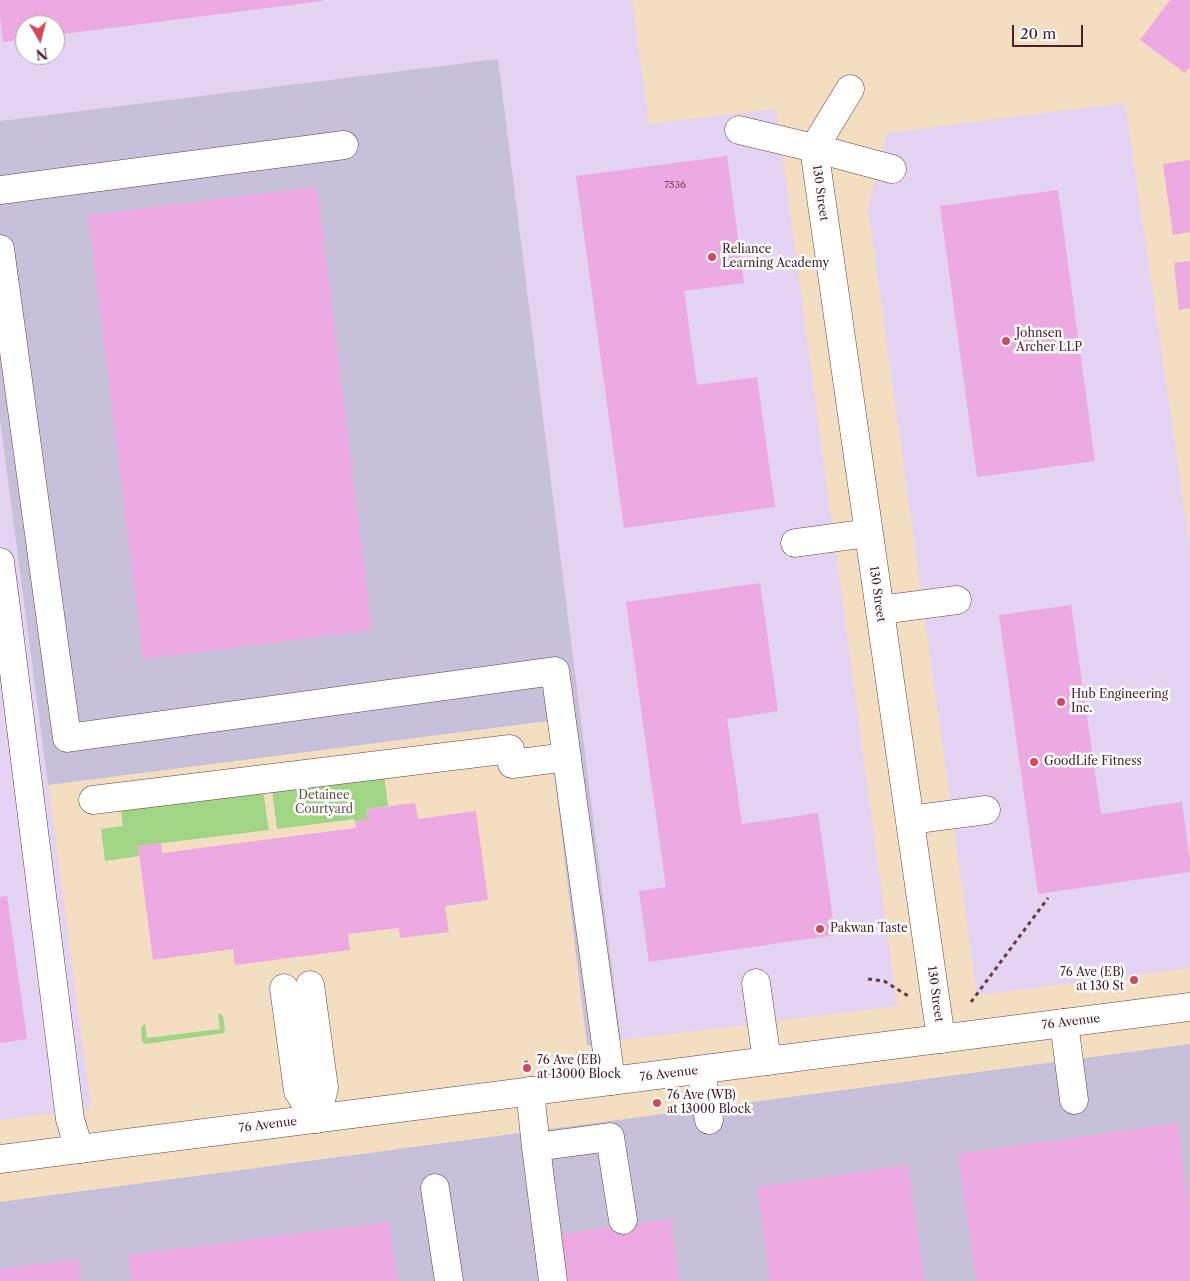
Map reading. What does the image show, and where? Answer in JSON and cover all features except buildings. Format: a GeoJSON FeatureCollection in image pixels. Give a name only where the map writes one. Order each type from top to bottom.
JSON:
{"type":"FeatureCollection","features":[{"type":"Feature","properties":{"kind":"main road"},"geometry":{"type":"LineString","coordinates":[[814,148],[850,89]]}},
{"type":"Feature","properties":{"kind":"main road"},"geometry":{"type":"LineString","coordinates":[[739,130],[892,169]]}},
{"type":"Feature","properties":{"kind":"main road"},"geometry":{"type":"LineString","coordinates":[[0,190],[344,145]]}},
{"type":"Feature","properties":{"kind":"main road","name":"130 Street"},"geometry":{"type":"LineString","coordinates":[[814,148],[941,1039]]}},
{"type":"Feature","properties":{"kind":"main road"},"geometry":{"type":"LineString","coordinates":[[0,248],[67,738],[556,671],[566,757],[611,1081]]}},
{"type":"Feature","properties":{"kind":"main road"},"geometry":{"type":"LineString","coordinates":[[795,543],[869,534]]}},
{"type":"Feature","properties":{"kind":"main road"},"geometry":{"type":"LineString","coordinates":[[0,562],[3,609],[70,1119],[79,1149]]}},
{"type":"Feature","properties":{"kind":"main road"},"geometry":{"type":"LineString","coordinates":[[880,610],[957,600]]}},
{"type":"Feature","properties":{"kind":"main road"},"geometry":{"type":"LineString","coordinates":[[93,800],[510,749],[512,764],[566,757]]}},
{"type":"Feature","properties":{"kind":"main road"},"geometry":{"type":"LineString","coordinates":[[910,820],[986,810]]}},
{"type":"Feature","properties":{"kind":"main road"},"geometry":{"type":"LineString","coordinates":[[756,983],[767,1061]]}},
{"type":"Feature","properties":{"kind":"main road"},"geometry":{"type":"LineString","coordinates":[[297,986],[298,1091],[316,1118]]}},
{"type":"Feature","properties":{"kind":"main road","name":"76 Avenue"},"geometry":{"type":"LineString","coordinates":[[0,1159],[1190,1007]]}},
{"type":"Feature","properties":{"kind":"main road"},"geometry":{"type":"LineString","coordinates":[[1064,1023],[1074,1100]]}},
{"type":"Feature","properties":{"kind":"main road"},"geometry":{"type":"LineString","coordinates":[[701,1070],[709,1120]]}},
{"type":"Feature","properties":{"kind":"main road"},"geometry":{"type":"LineString","coordinates":[[530,1091],[553,1281]]}},
{"type":"Feature","properties":{"kind":"main road"},"geometry":{"type":"LineString","coordinates":[[536,1147],[610,1137],[623,1220]]}},
{"type":"Feature","properties":{"kind":"main road"},"geometry":{"type":"LineString","coordinates":[[435,1188],[449,1281]]}},
{"type":"Feature","properties":{"kind":"path"},"geometry":{"type":"LineString","coordinates":[[971,1002],[1048,898]]}},
{"type":"Feature","properties":{"kind":"path"},"geometry":{"type":"LineString","coordinates":[[868,979],[884,980],[910,996]]}},
{"type":"Feature","properties":{"kind":"shaded area"},"geometry":{"type":"Polygon","coordinates":[[[0,0],[632,0],[649,124],[776,109],[897,1006],[621,1040],[498,59],[0,121],[0,0]]]}},
{"type":"Feature","properties":{"kind":"shaded area"},"geometry":{"type":"Polygon","coordinates":[[[498,59],[621,1040],[587,1045],[548,721],[48,785],[0,419],[0,121],[498,59]]]}},
{"type":"Feature","properties":{"kind":"shaded area"},"geometry":{"type":"Polygon","coordinates":[[[1125,103],[1190,546],[1190,968],[977,995],[868,208],[887,133],[1125,103]]]}},
{"type":"Feature","properties":{"kind":"shaded area"},"geometry":{"type":"Polygon","coordinates":[[[0,419],[91,1108],[0,1120],[0,419]]]}},
{"type":"Feature","properties":{"kind":"shaded area"},"geometry":{"type":"Polygon","coordinates":[[[1190,1044],[1190,1281],[0,1281],[0,1202],[1190,1044]]]}},
{"type":"Feature","properties":{"kind":"green space","name":"Detainee Courtyard"},"geometry":{"type":"Polygon","coordinates":[[[384,775],[388,806],[367,809],[368,819],[355,821],[354,819],[277,829],[272,790],[384,775]]]}},
{"type":"Feature","properties":{"kind":"green space"},"geometry":{"type":"Polygon","coordinates":[[[263,791],[269,830],[138,846],[139,856],[105,861],[101,829],[123,826],[121,809],[263,791]]]}},
{"type":"Feature","properties":{"kind":"green space"},"geometry":{"type":"Polygon","coordinates":[[[218,1013],[223,1016],[224,1033],[145,1044],[142,1041],[141,1028],[145,1023],[147,1038],[220,1029],[218,1013]]]}},
{"type":"Feature","properties":{"kind":"place","name":"Reliance Learning Academy"},"geometry":{"type":"Point","coordinates":[712,257]}},
{"type":"Feature","properties":{"kind":"place","name":"Johnsen Archer LLP"},"geometry":{"type":"Point","coordinates":[1006,341]}},
{"type":"Feature","properties":{"kind":"place","name":"Hub Engineering Inc."},"geometry":{"type":"Point","coordinates":[1061,702]}},
{"type":"Feature","properties":{"kind":"place","name":"GoodLife Fitness"},"geometry":{"type":"Point","coordinates":[1034,762]}},
{"type":"Feature","properties":{"kind":"place","name":"Pakwan Taste"},"geometry":{"type":"Point","coordinates":[820,929]}},
{"type":"Feature","properties":{"kind":"place","name":"76 Ave (EB) at 130 St"},"geometry":{"type":"Point","coordinates":[1134,980]}},
{"type":"Feature","properties":{"kind":"place","name":"76 Ave (EB) at 13000 Block"},"geometry":{"type":"Point","coordinates":[527,1068]}},
{"type":"Feature","properties":{"kind":"place","name":"76 Ave (WB) at 13000 Block"},"geometry":{"type":"Point","coordinates":[657,1103]}}]}
